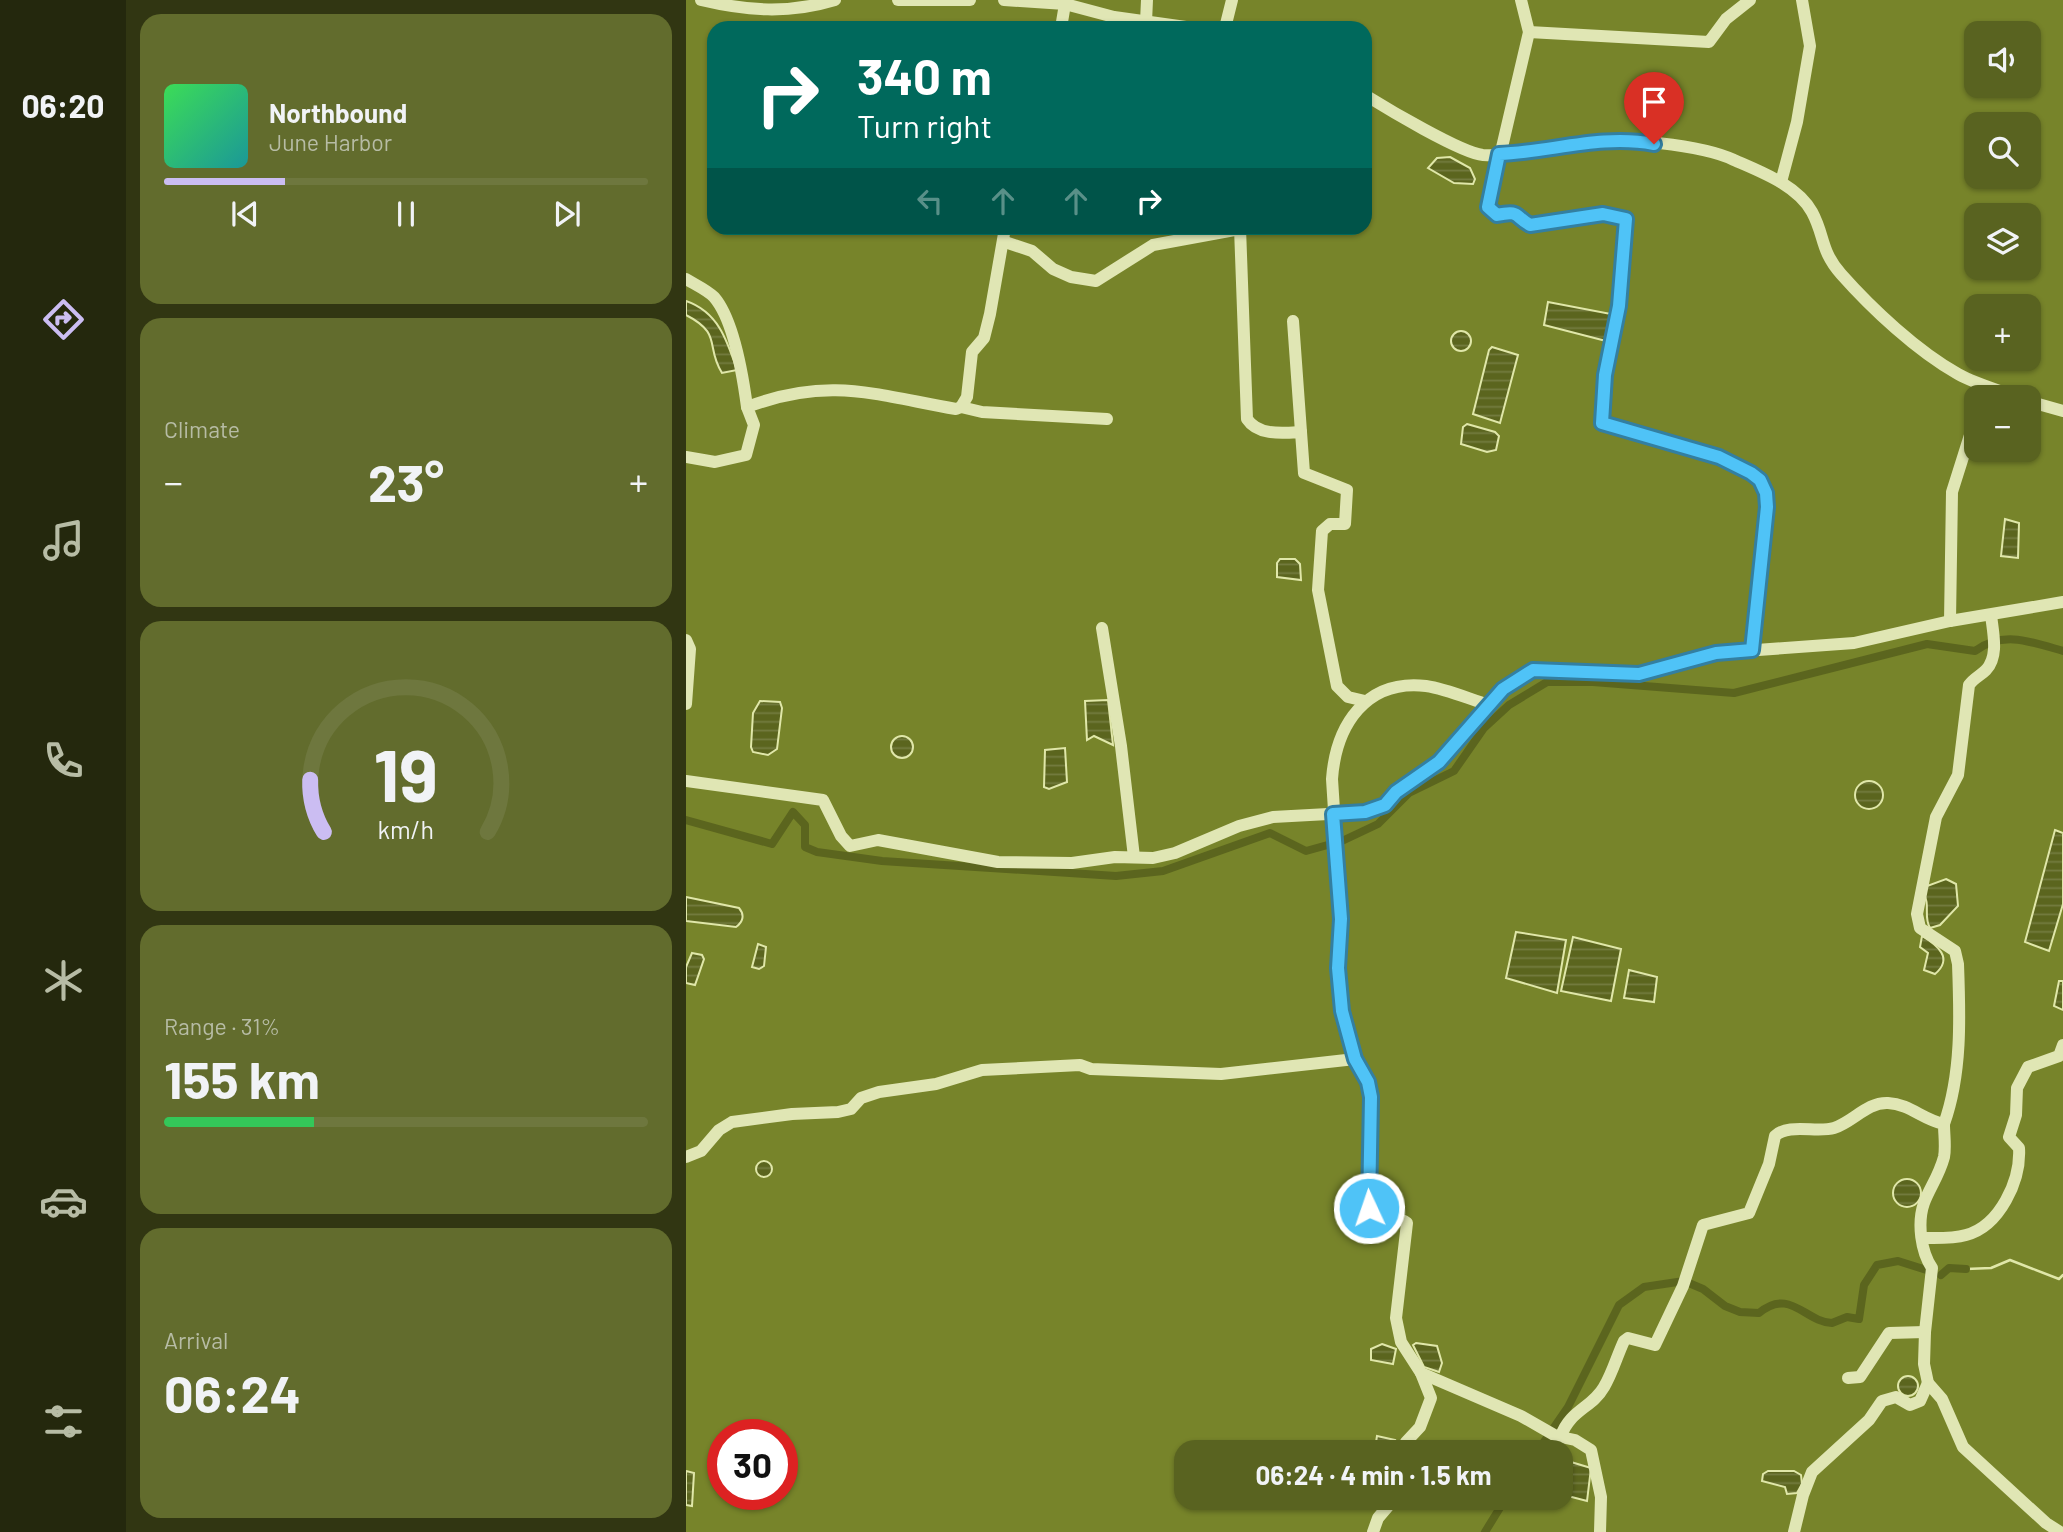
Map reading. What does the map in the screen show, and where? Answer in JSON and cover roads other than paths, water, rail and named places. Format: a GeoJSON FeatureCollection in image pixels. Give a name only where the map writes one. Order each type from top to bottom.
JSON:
{"type":"FeatureCollection","features":[{"type":"Feature","properties":{"kind":"street"},"geometry":{"type":"LineString","coordinates":[[701,0],[771,11],[790,10],[835,0]]}},
{"type":"Feature","properties":{"kind":"street"},"geometry":{"type":"LineString","coordinates":[[905,0],[970,0]]}},
{"type":"Feature","properties":{"kind":"street"},"geometry":{"type":"LineString","coordinates":[[1004,0],[1065,4],[1142,21]]}},
{"type":"Feature","properties":{"kind":"street"},"geometry":{"type":"LineString","coordinates":[[1146,21],[1147,0]]}},
{"type":"Feature","properties":{"kind":"street"},"geometry":{"type":"LineString","coordinates":[[1227,21],[1232,0]]}},
{"type":"Feature","properties":{"kind":"street"},"geometry":{"type":"LineString","coordinates":[[1521,0],[1529,32],[1488,207],[1497,215],[1512,212],[1530,225],[1603,214],[1626,219],[1619,306],[1605,375],[1602,423],[1719,457],[1760,480],[1766,493],[1767,507],[1752,650]]}},
{"type":"Feature","properties":{"kind":"street"},"geometry":{"type":"LineString","coordinates":[[1529,32],[1709,42],[1726,19],[1750,0]]}},
{"type":"Feature","properties":{"kind":"street"},"geometry":{"type":"LineString","coordinates":[[1781,182],[1797,122],[1810,46],[1802,0]]}},
{"type":"Feature","properties":{"kind":"street"},"geometry":{"type":"LineString","coordinates":[[1062,21],[1065,4]]}},
{"type":"Feature","properties":{"kind":"street"},"geometry":{"type":"LineString","coordinates":[[1372,99],[1481,155],[1551,150],[1605,140],[1638,141],[1717,152],[1781,182],[1812,212],[1824,250],[1842,275],[1900,333],[1974,385]]}},
{"type":"Feature","properties":{"kind":"street"},"geometry":{"type":"LineString","coordinates":[[961,407],[967,397],[972,352],[984,338],[1006,235]]}},
{"type":"Feature","properties":{"kind":"street"},"geometry":{"type":"LineString","coordinates":[[1005,243],[1032,251],[1053,269],[1071,277],[1096,281],[1153,245],[1204,235]]}},
{"type":"Feature","properties":{"kind":"street"},"geometry":{"type":"LineString","coordinates":[[1240,235],[1247,419],[1252,427],[1262,430],[1301,432]]}},
{"type":"Feature","properties":{"kind":"street"},"geometry":{"type":"LineString","coordinates":[[686,279],[714,297],[723,316],[742,373],[747,407],[754,425],[746,455],[715,462],[686,457]]}},
{"type":"Feature","properties":{"kind":"street"},"geometry":{"type":"LineString","coordinates":[[1293,321],[1304,473],[1347,490],[1345,524],[1330,524],[1322,531],[1318,590],[1337,686],[1348,697],[1365,701]]}},
{"type":"Feature","properties":{"kind":"street"},"geometry":{"type":"LineString","coordinates":[[747,407],[818,388],[832,388],[982,412],[1107,419]]}},
{"type":"Feature","properties":{"kind":"street"},"geometry":{"type":"LineString","coordinates":[[2041,405],[2063,411]]}},
{"type":"Feature","properties":{"kind":"street"},"geometry":{"type":"LineString","coordinates":[[1950,621],[1952,492],[1964,454]]}},
{"type":"Feature","properties":{"kind":"street"},"geometry":{"type":"LineString","coordinates":[[686,781],[824,800],[841,836],[850,846],[878,840],[998,862],[1072,863],[1134,857],[1153,858],[1175,853],[1239,826],[1273,817],[1365,812],[1385,805],[1396,792],[1439,762],[1503,689],[1533,670],[1639,674],[1716,653],[1854,643],[1950,621],[2063,602]]}},
{"type":"Feature","properties":{"kind":"street"},"geometry":{"type":"LineString","coordinates":[[1991,615],[1994,646],[1992,660],[1969,685],[1958,775],[1936,817],[1917,914],[1920,929],[1955,951],[1958,964],[1957,1048],[1952,1101],[1944,1124],[1945,1154],[1936,1184],[1924,1204],[1922,1238],[1925,1257],[1932,1268],[1924,1364],[1928,1383],[1942,1399],[1964,1447],[2046,1523],[2060,1532]]}},
{"type":"Feature","properties":{"kind":"street"},"geometry":{"type":"LineString","coordinates":[[1101,628],[1121,746],[1134,857]]}},
{"type":"Feature","properties":{"kind":"street"},"geometry":{"type":"LineString","coordinates":[[686,640],[690,649],[686,704]]}},
{"type":"Feature","properties":{"kind":"street"},"geometry":{"type":"LineString","coordinates":[[1408,1440],[1420,1427],[1431,1398],[1422,1373],[1401,1342],[1396,1318],[1407,1223],[1402,1219],[1373,1213],[1369,1208],[1371,1097],[1368,1082],[1355,1059],[1339,989],[1339,856],[1333,814],[1332,779],[1338,741],[1347,722],[1365,701],[1391,690],[1426,686],[1489,705]]}},
{"type":"Feature","properties":{"kind":"street"},"geometry":{"type":"LineString","coordinates":[[1922,1238],[1966,1235],[1978,1230],[1996,1214],[2017,1178],[2020,1165],[2020,1148],[2009,1137],[2016,1115],[2017,1088],[2028,1067],[2059,1056],[2063,1045]]}},
{"type":"Feature","properties":{"kind":"street"},"geometry":{"type":"LineString","coordinates":[[686,1157],[701,1151],[719,1130],[732,1122],[792,1114],[838,1112],[851,1109],[861,1098],[879,1092],[936,1084],[982,1070],[1080,1065],[1091,1069],[1221,1074],[1355,1059]]}},
{"type":"Feature","properties":{"kind":"street"},"geometry":{"type":"LineString","coordinates":[[1561,1436],[1565,1424],[1603,1390],[1623,1341],[1628,1338],[1655,1345],[1683,1286],[1703,1225],[1749,1213],[1759,1193],[1775,1136],[1779,1132],[1834,1128],[1880,1103],[1911,1107],[1932,1122],[1944,1124]]}},
{"type":"Feature","properties":{"kind":"street"},"geometry":{"type":"LineString","coordinates":[[1848,1378],[1860,1377],[1889,1333],[1925,1332]]}},
{"type":"Feature","properties":{"kind":"street"},"geometry":{"type":"LineString","coordinates":[[1422,1373],[1591,1450],[1601,1497],[1600,1532]]}},
{"type":"Feature","properties":{"kind":"street"},"geometry":{"type":"LineString","coordinates":[[1794,1532],[1812,1472],[1869,1420],[1881,1401],[1896,1397],[1910,1405],[1920,1401],[1928,1383]]}},
{"type":"Feature","properties":{"kind":"street"},"geometry":{"type":"LineString","coordinates":[[1373,1532],[1378,1518],[1385,1510]]}},
{"type":"Feature","properties":{"kind":"waterway"},"geometry":{"type":"LineString","coordinates":[[686,820],[772,844],[793,812],[805,825],[805,847],[817,852],[882,861],[1116,876],[1163,871],[1270,833],[1306,851],[1342,841],[1378,824],[1409,793],[1454,771],[1484,728],[1509,705],[1547,682],[1593,682],[1734,693],[1927,644],[1975,651],[2007,639],[2063,651]]}},
{"type":"Feature","properties":{"kind":"waterway"},"geometry":{"type":"LineString","coordinates":[[1966,1269],[1991,1268],[2010,1260],[2059,1279],[2063,1275]]}},
{"type":"Feature","properties":{"kind":"waterway"},"geometry":{"type":"LineString","coordinates":[[1545,1440],[1568,1407],[1619,1305],[1644,1287],[1684,1281],[1703,1289],[1725,1306],[1740,1312],[1759,1313],[1770,1306],[1789,1304],[1822,1321],[1832,1323],[1847,1317],[1859,1319],[1864,1285],[1877,1265],[1898,1261],[1933,1272]]}},
{"type":"Feature","properties":{"kind":"waterway"},"geometry":{"type":"LineString","coordinates":[[1941,1275],[1949,1268],[1966,1269]]}},
{"type":"Feature","properties":{"kind":"waterway"},"geometry":{"type":"LineString","coordinates":[[1485,1532],[1499,1510]]}}]}
